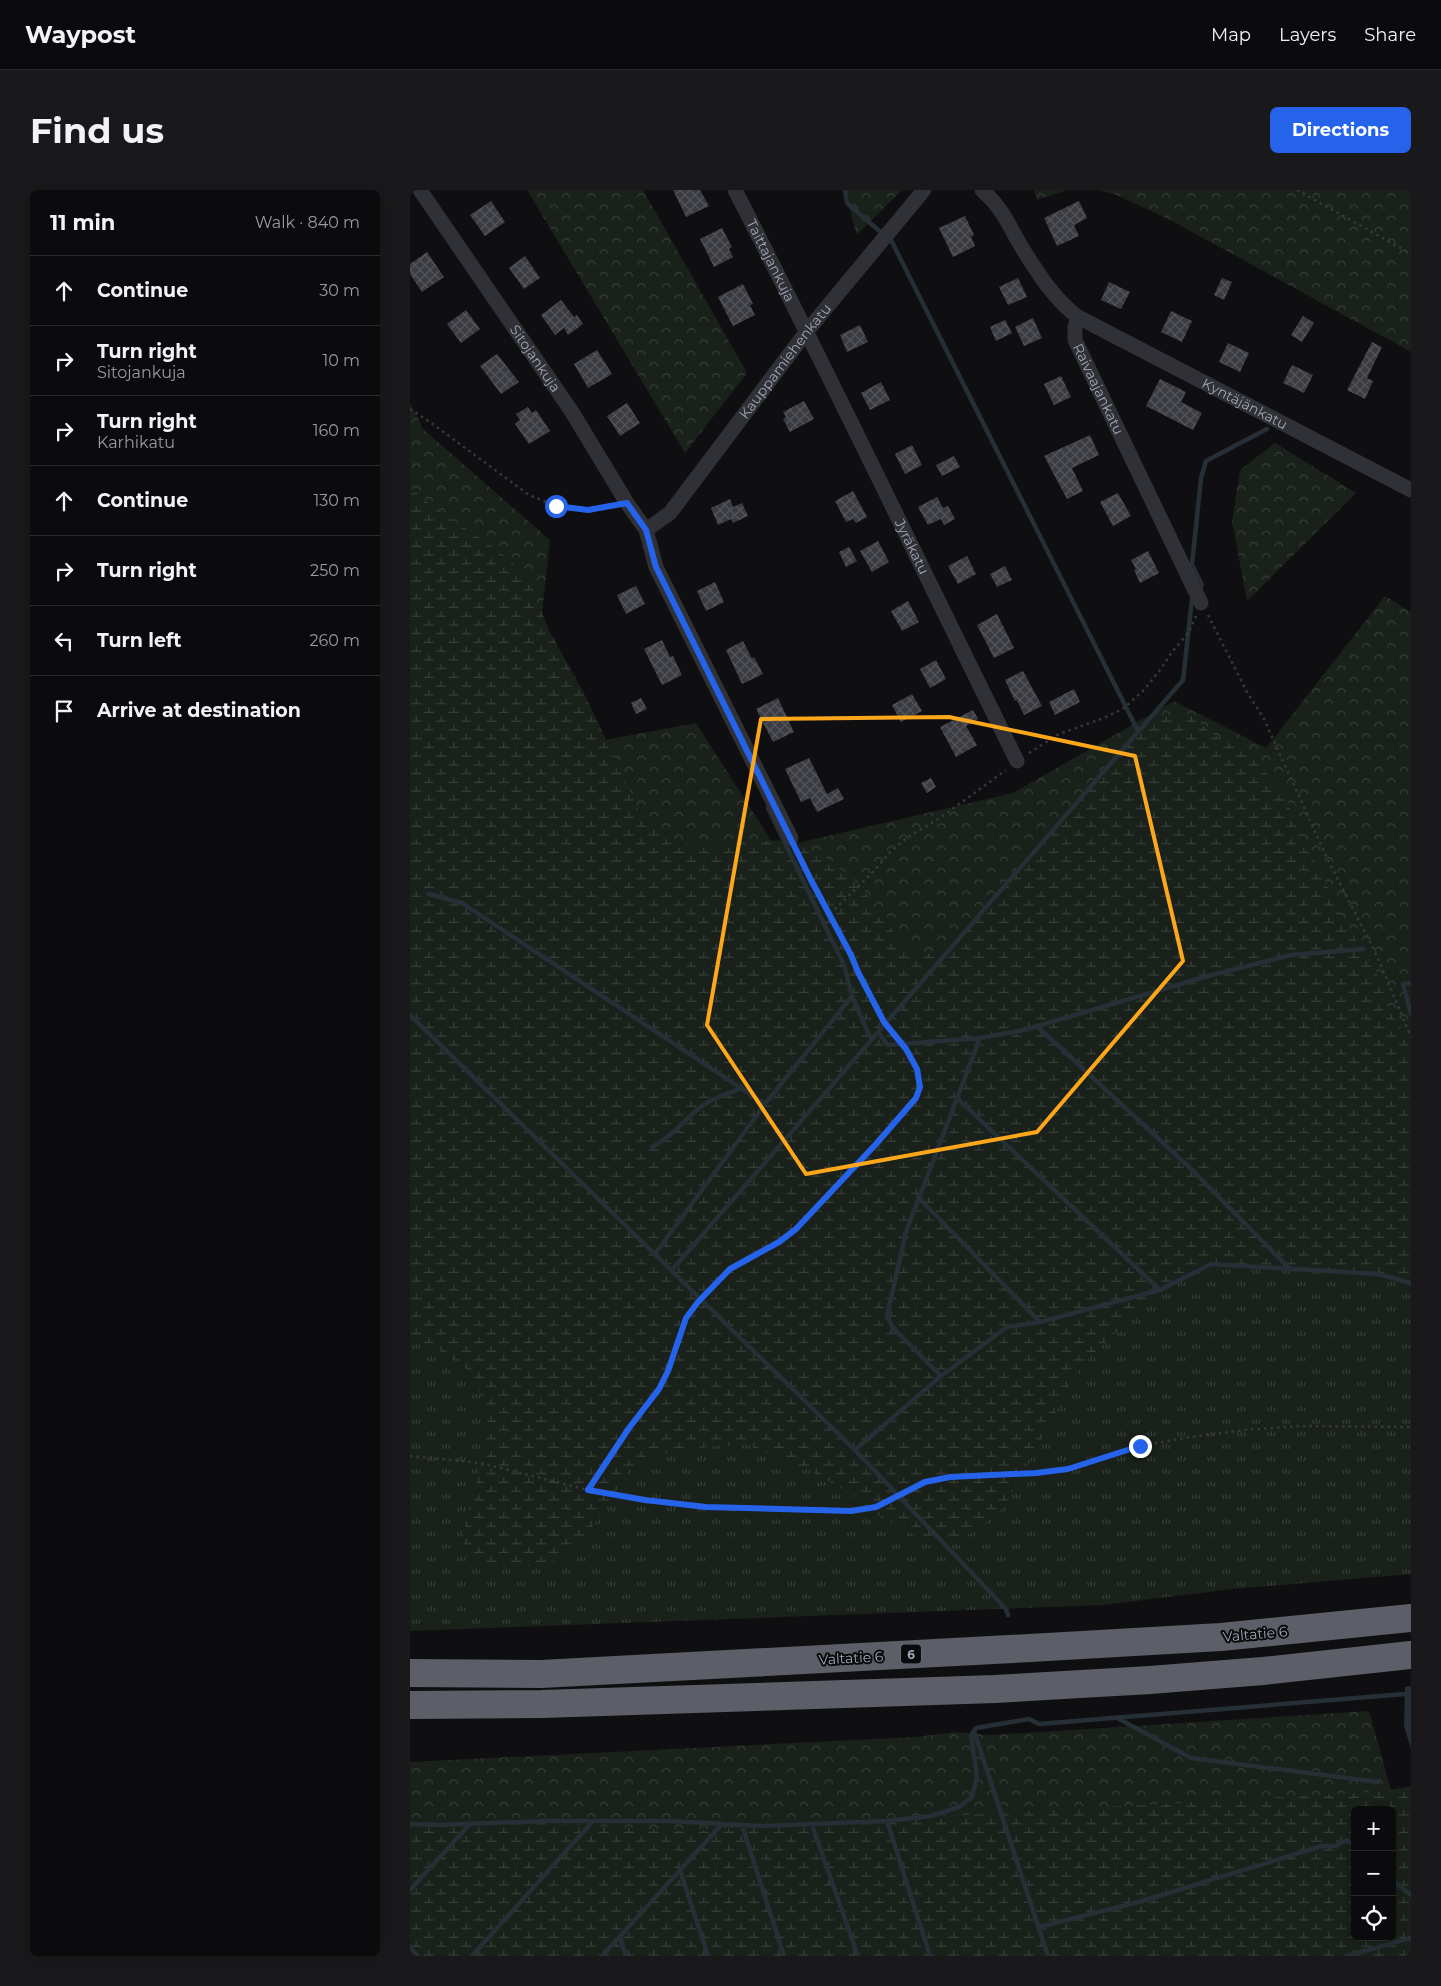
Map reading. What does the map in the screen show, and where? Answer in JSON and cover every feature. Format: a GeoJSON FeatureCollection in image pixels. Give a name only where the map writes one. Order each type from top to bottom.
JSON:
{"type":"FeatureCollection","features":[{"type":"Feature","properties":{"kind":"highway","name":"Valtatie 6"},"geometry":{"type":"LineString","coordinates":[[410,1673],[541,1674],[1030,1648],[1220,1637],[1411,1618]]}},
{"type":"Feature","properties":{"kind":"highway"},"geometry":{"type":"LineString","coordinates":[[410,1705],[542,1704],[1141,1681],[1264,1671],[1411,1654]]}},
{"type":"Feature","properties":{"kind":"street","name":"Sitojankuja"},"geometry":{"type":"LineString","coordinates":[[420,190],[566,404],[627,503],[646,530]]}},
{"type":"Feature","properties":{"kind":"street","name":"Taittajankuja"},"geometry":{"type":"LineString","coordinates":[[735,190],[807,330]]}},
{"type":"Feature","properties":{"kind":"street","name":"Kauppamiehenkatu"},"geometry":{"type":"LineString","coordinates":[[646,530],[670,513],[807,330],[924,190]]}},
{"type":"Feature","properties":{"kind":"street"},"geometry":{"type":"LineString","coordinates":[[982,190],[996,202],[1024,250],[1054,294],[1078,317]]}},
{"type":"Feature","properties":{"kind":"street","name":"Kyntäjänkatu"},"geometry":{"type":"LineString","coordinates":[[1078,317],[1411,490]]}},
{"type":"Feature","properties":{"kind":"street","name":"Raivaajankatu"},"geometry":{"type":"LineString","coordinates":[[1078,317],[1075,327],[1075,340],[1202,603]]}},
{"type":"Feature","properties":{"kind":"street","name":"Jyräkatu"},"geometry":{"type":"LineString","coordinates":[[807,330],[1017,761]]}},
{"type":"Feature","properties":{"kind":"street"},"geometry":{"type":"LineString","coordinates":[[646,530],[656,567],[791,838]]}},
{"type":"Feature","properties":{"kind":"path"},"geometry":{"type":"LineString","coordinates":[[1297,190],[1411,254]]}},
{"type":"Feature","properties":{"kind":"path"},"geometry":{"type":"LineString","coordinates":[[410,409],[529,495],[556,506],[588,510],[627,503]]}},
{"type":"Feature","properties":{"kind":"path"},"geometry":{"type":"LineString","coordinates":[[1202,603],[1247,692],[1264,719],[1323,850],[1377,956],[1411,1037]]}},
{"type":"Feature","properties":{"kind":"path"},"geometry":{"type":"LineString","coordinates":[[588,1490],[629,1428],[659,1389],[668,1371],[686,1318],[698,1302],[730,1269],[779,1242],[796,1229],[876,1144],[916,1098],[920,1087],[917,1069],[906,1049],[884,1022],[791,838]]}},
{"type":"Feature","properties":{"kind":"path"},"geometry":{"type":"LineString","coordinates":[[410,1456],[481,1463],[588,1490],[645,1500],[706,1507],[851,1511],[876,1507],[925,1482],[950,1477],[1036,1473],[1068,1469],[1140,1446],[1191,1437],[1245,1430],[1300,1426],[1411,1427]]}},
{"type":"Feature","properties":{"kind":"highlighted area"},"geometry":{"type":"Polygon","coordinates":[[[949,717],[1135,756],[1183,961],[1037,1132],[806,1174],[707,1025],[761,719],[949,717]]]}},
{"type":"Feature","properties":{"kind":"green space"},"geometry":{"type":"Polygon","coordinates":[[[527,190],[643,190],[747,373],[685,453],[527,190]]]}},
{"type":"Feature","properties":{"kind":"green space"},"geometry":{"type":"Polygon","coordinates":[[[844,190],[902,190],[857,235],[844,190]]]}},
{"type":"Feature","properties":{"kind":"green space"},"geometry":{"type":"Polygon","coordinates":[[[1034,190],[1067,190],[1037,200],[1034,190]]]}},
{"type":"Feature","properties":{"kind":"green space"},"geometry":{"type":"Polygon","coordinates":[[[1098,190],[1411,190],[1411,352],[1172,221],[1117,195],[1098,190]]]}},
{"type":"Feature","properties":{"kind":"green space"},"geometry":{"type":"Polygon","coordinates":[[[410,403],[423,429],[550,540],[540,631],[605,740],[696,723],[776,848],[1013,793],[1174,701],[1266,748],[1385,596],[1411,612],[1411,1206],[410,1234],[410,403]]]}},
{"type":"Feature","properties":{"kind":"green space"},"geometry":{"type":"Polygon","coordinates":[[[1275,443],[1356,493],[1247,601],[1232,521],[1240,470],[1275,443]]]}},
{"type":"Feature","properties":{"kind":"green space"},"geometry":{"type":"Polygon","coordinates":[[[410,487],[423,499],[499,551],[526,575],[549,630],[587,699],[640,813],[664,838],[702,847],[735,842],[790,840],[819,853],[859,884],[885,918],[899,942],[920,955],[947,952],[1148,720],[1192,713],[1210,733],[1249,753],[1283,792],[1304,840],[1350,930],[1376,971],[1389,1010],[1411,1043],[1411,1283],[1378,1274],[1211,1264],[1160,1290],[1080,1366],[1003,1508],[977,1531],[948,1542],[916,1536],[882,1518],[846,1491],[807,1469],[745,1444],[674,1450],[630,1468],[600,1517],[567,1557],[530,1566],[487,1566],[462,1555],[466,1518],[481,1464],[488,1424],[474,1374],[429,1344],[410,1342],[410,487]]]}},
{"type":"Feature","properties":{"kind":"green space"},"geometry":{"type":"Polygon","coordinates":[[[1172,1203],[1411,1206],[1411,1574],[1233,1589],[1103,1605],[410,1631],[410,1234],[1172,1203]]]}},
{"type":"Feature","properties":{"kind":"green space"},"geometry":{"type":"Polygon","coordinates":[[[1369,1711],[1391,1790],[1411,1786],[1411,1956],[410,1956],[410,1762],[916,1737],[955,1732],[992,1735],[1369,1711]]]}},
{"type":"Feature","properties":{"kind":"green space"},"geometry":{"type":"Polygon","coordinates":[[[1411,1786],[1411,1956],[410,1956],[410,1825],[542,1823],[680,1831],[1391,1791],[1411,1786]]]}},
{"type":"Feature","properties":{"kind":"shaded area"},"geometry":{"type":"Polygon","coordinates":[[[1411,1686],[1411,1749],[1404,1726],[1405,1687],[1411,1686]]]}},
{"type":"Feature","properties":{"kind":"building"},"geometry":{"type":"Polygon","coordinates":[[[673,190],[700,190],[709,206],[686,217],[673,190]]]}},
{"type":"Feature","properties":{"kind":"building"},"geometry":{"type":"Polygon","coordinates":[[[491,201],[505,222],[485,236],[470,215],[491,201]]]}},
{"type":"Feature","properties":{"kind":"building"},"geometry":{"type":"Polygon","coordinates":[[[1079,201],[1087,218],[1074,225],[1079,236],[1057,246],[1044,218],[1079,201]]]}},
{"type":"Feature","properties":{"kind":"building"},"geometry":{"type":"Polygon","coordinates":[[[965,216],[974,235],[971,237],[975,246],[953,257],[939,228],[965,216]]]}},
{"type":"Feature","properties":{"kind":"building"},"geometry":{"type":"Polygon","coordinates":[[[722,228],[732,247],[729,249],[733,257],[714,267],[700,239],[722,228]]]}},
{"type":"Feature","properties":{"kind":"building"},"geometry":{"type":"Polygon","coordinates":[[[427,252],[444,277],[422,292],[410,274],[410,264],[427,252]]]}},
{"type":"Feature","properties":{"kind":"building"},"geometry":{"type":"Polygon","coordinates":[[[525,256],[540,278],[524,289],[509,268],[525,256]]]}},
{"type":"Feature","properties":{"kind":"building"},"geometry":{"type":"Polygon","coordinates":[[[1018,278],[1027,297],[1008,305],[999,287],[1018,278]]]}},
{"type":"Feature","properties":{"kind":"building"},"geometry":{"type":"Polygon","coordinates":[[[1222,278],[1232,282],[1224,300],[1214,295],[1222,278]]]}},
{"type":"Feature","properties":{"kind":"building"},"geometry":{"type":"Polygon","coordinates":[[[1109,282],[1130,292],[1121,309],[1101,300],[1109,282]]]}},
{"type":"Feature","properties":{"kind":"building"},"geometry":{"type":"Polygon","coordinates":[[[743,284],[753,304],[750,305],[755,315],[733,326],[718,297],[743,284]]]}},
{"type":"Feature","properties":{"kind":"building"},"geometry":{"type":"Polygon","coordinates":[[[561,300],[574,317],[577,315],[583,324],[568,335],[564,328],[555,335],[541,315],[561,300]]]}},
{"type":"Feature","properties":{"kind":"building"},"geometry":{"type":"Polygon","coordinates":[[[466,310],[480,329],[461,343],[447,324],[466,310]]]}},
{"type":"Feature","properties":{"kind":"building"},"geometry":{"type":"Polygon","coordinates":[[[1171,311],[1192,321],[1182,342],[1161,332],[1171,311]]]}},
{"type":"Feature","properties":{"kind":"building"},"geometry":{"type":"Polygon","coordinates":[[[1303,316],[1314,323],[1302,342],[1291,335],[1303,316]]]}},
{"type":"Feature","properties":{"kind":"building"},"geometry":{"type":"Polygon","coordinates":[[[1033,318],[1042,338],[1024,346],[1015,327],[1033,318]]]}},
{"type":"Feature","properties":{"kind":"building"},"geometry":{"type":"Polygon","coordinates":[[[1005,320],[1012,333],[996,341],[990,327],[1005,320]]]}},
{"type":"Feature","properties":{"kind":"building"},"geometry":{"type":"Polygon","coordinates":[[[860,325],[868,342],[847,352],[840,335],[860,325]]]}},
{"type":"Feature","properties":{"kind":"building"},"geometry":{"type":"Polygon","coordinates":[[[1372,342],[1382,347],[1367,378],[1373,381],[1365,399],[1347,390],[1372,342]]]}},
{"type":"Feature","properties":{"kind":"building"},"geometry":{"type":"Polygon","coordinates":[[[1228,343],[1249,353],[1240,372],[1219,362],[1228,343]]]}},
{"type":"Feature","properties":{"kind":"building"},"geometry":{"type":"Polygon","coordinates":[[[597,350],[612,374],[588,388],[574,364],[597,350]]]}},
{"type":"Feature","properties":{"kind":"building"},"geometry":{"type":"Polygon","coordinates":[[[497,354],[519,382],[501,394],[480,366],[497,354]]]}},
{"type":"Feature","properties":{"kind":"building"},"geometry":{"type":"Polygon","coordinates":[[[1292,365],[1313,375],[1304,393],[1283,383],[1292,365]]]}},
{"type":"Feature","properties":{"kind":"building"},"geometry":{"type":"Polygon","coordinates":[[[1061,376],[1071,397],[1054,405],[1044,384],[1061,376]]]}},
{"type":"Feature","properties":{"kind":"building"},"geometry":{"type":"Polygon","coordinates":[[[1160,379],[1186,392],[1181,402],[1202,413],[1193,430],[1146,406],[1160,379]]]}},
{"type":"Feature","properties":{"kind":"building"},"geometry":{"type":"Polygon","coordinates":[[[881,382],[890,400],[870,410],[861,393],[881,382]]]}},
{"type":"Feature","properties":{"kind":"building"},"geometry":{"type":"Polygon","coordinates":[[[804,401],[814,419],[790,432],[783,419],[786,417],[783,412],[804,401]]]}},
{"type":"Feature","properties":{"kind":"building"},"geometry":{"type":"Polygon","coordinates":[[[627,403],[640,423],[620,436],[607,416],[627,403]]]}},
{"type":"Feature","properties":{"kind":"building"},"geometry":{"type":"Polygon","coordinates":[[[528,407],[532,413],[536,410],[550,431],[529,444],[515,424],[520,420],[516,414],[528,407]]]}},
{"type":"Feature","properties":{"kind":"building"},"geometry":{"type":"Polygon","coordinates":[[[1090,435],[1099,455],[1072,468],[1083,491],[1067,499],[1044,456],[1090,435]]]}},
{"type":"Feature","properties":{"kind":"building"},"geometry":{"type":"Polygon","coordinates":[[[912,445],[922,465],[905,474],[895,454],[912,445]]]}},
{"type":"Feature","properties":{"kind":"building"},"geometry":{"type":"Polygon","coordinates":[[[954,456],[960,467],[942,476],[936,465],[954,456]]]}},
{"type":"Feature","properties":{"kind":"building"},"geometry":{"type":"Polygon","coordinates":[[[853,491],[867,517],[856,523],[853,519],[846,522],[835,501],[853,491]]]}},
{"type":"Feature","properties":{"kind":"building"},"geometry":{"type":"Polygon","coordinates":[[[1118,493],[1131,516],[1113,526],[1100,502],[1118,493]]]}},
{"type":"Feature","properties":{"kind":"building"},"geometry":{"type":"Polygon","coordinates":[[[937,497],[943,508],[948,506],[955,519],[944,525],[941,519],[928,525],[918,507],[937,497]]]}},
{"type":"Feature","properties":{"kind":"building"},"geometry":{"type":"Polygon","coordinates":[[[730,499],[733,507],[742,503],[748,516],[733,523],[731,519],[718,525],[711,508],[730,499]]]}},
{"type":"Feature","properties":{"kind":"building"},"geometry":{"type":"Polygon","coordinates":[[[878,541],[889,562],[872,572],[860,551],[878,541]]]}},
{"type":"Feature","properties":{"kind":"building"},"geometry":{"type":"Polygon","coordinates":[[[849,547],[857,561],[846,567],[839,552],[849,547]]]}},
{"type":"Feature","properties":{"kind":"building"},"geometry":{"type":"Polygon","coordinates":[[[1148,551],[1159,573],[1140,583],[1131,560],[1148,551]]]}},
{"type":"Feature","properties":{"kind":"building"},"geometry":{"type":"Polygon","coordinates":[[[967,556],[976,574],[958,584],[948,566],[967,556]]]}},
{"type":"Feature","properties":{"kind":"building"},"geometry":{"type":"Polygon","coordinates":[[[1005,566],[1012,580],[997,587],[990,574],[1005,566]]]}},
{"type":"Feature","properties":{"kind":"building"},"geometry":{"type":"Polygon","coordinates":[[[715,582],[724,602],[706,611],[697,591],[715,582]]]}},
{"type":"Feature","properties":{"kind":"building"},"geometry":{"type":"Polygon","coordinates":[[[636,586],[645,604],[626,614],[617,595],[636,586]]]}},
{"type":"Feature","properties":{"kind":"building"},"geometry":{"type":"Polygon","coordinates":[[[908,601],[919,622],[902,631],[891,611],[908,601]]]}},
{"type":"Feature","properties":{"kind":"building"},"geometry":{"type":"Polygon","coordinates":[[[997,614],[1014,648],[994,658],[977,625],[997,614]]]}},
{"type":"Feature","properties":{"kind":"building"},"geometry":{"type":"Polygon","coordinates":[[[662,640],[670,657],[673,656],[682,675],[662,685],[644,649],[662,640]]]}},
{"type":"Feature","properties":{"kind":"building"},"geometry":{"type":"Polygon","coordinates":[[[743,641],[752,659],[754,657],[763,674],[742,684],[726,650],[743,641]]]}},
{"type":"Feature","properties":{"kind":"building"},"geometry":{"type":"Polygon","coordinates":[[[936,660],[946,679],[930,688],[920,669],[936,660]]]}},
{"type":"Feature","properties":{"kind":"building"},"geometry":{"type":"Polygon","coordinates":[[[1023,671],[1042,706],[1024,715],[1005,680],[1023,671]]]}},
{"type":"Feature","properties":{"kind":"building"},"geometry":{"type":"Polygon","coordinates":[[[1074,689],[1080,702],[1055,715],[1049,702],[1074,689]]]}},
{"type":"Feature","properties":{"kind":"building"},"geometry":{"type":"Polygon","coordinates":[[[912,694],[922,711],[901,722],[892,705],[912,694]]]}},
{"type":"Feature","properties":{"kind":"building"},"geometry":{"type":"Polygon","coordinates":[[[641,698],[647,709],[636,714],[631,703],[641,698]]]}},
{"type":"Feature","properties":{"kind":"building"},"geometry":{"type":"Polygon","coordinates":[[[778,698],[794,732],[773,742],[756,709],[778,698]]]}},
{"type":"Feature","properties":{"kind":"building"},"geometry":{"type":"Polygon","coordinates":[[[973,710],[978,719],[966,726],[977,745],[956,757],[940,727],[973,710]]]}},
{"type":"Feature","properties":{"kind":"building"},"geometry":{"type":"Polygon","coordinates":[[[809,758],[827,794],[838,788],[844,799],[817,812],[810,798],[801,802],[785,769],[809,758]]]}},
{"type":"Feature","properties":{"kind":"building"},"geometry":{"type":"Polygon","coordinates":[[[931,778],[936,787],[927,793],[921,783],[931,778]]]}},
{"type":"Feature","properties":{"kind":"waterway"},"geometry":{"type":"LineString","coordinates":[[845,190],[847,203],[892,242],[1138,731]]}},
{"type":"Feature","properties":{"kind":"waterway"},"geometry":{"type":"LineString","coordinates":[[1199,590],[1202,585],[1192,565],[1201,478],[1206,461],[1267,429]]}},
{"type":"Feature","properties":{"kind":"waterway"},"geometry":{"type":"LineString","coordinates":[[672,1270],[1183,680],[1192,599],[1194,596]]}},
{"type":"Feature","properties":{"kind":"waterway"},"geometry":{"type":"LineString","coordinates":[[768,808],[844,965],[852,996],[871,1039]]}},
{"type":"Feature","properties":{"kind":"waterway"},"geometry":{"type":"LineString","coordinates":[[429,894],[462,903],[765,1104]]}},
{"type":"Feature","properties":{"kind":"waterway"},"geometry":{"type":"LineString","coordinates":[[878,1032],[888,1045],[980,1038],[1024,1030],[1208,976],[1291,955],[1363,949]]}},
{"type":"Feature","properties":{"kind":"waterway"},"geometry":{"type":"LineString","coordinates":[[1411,983],[1403,984],[1411,1014]]}},
{"type":"Feature","properties":{"kind":"waterway"},"geometry":{"type":"LineString","coordinates":[[655,1254],[765,1104],[852,996]]}},
{"type":"Feature","properties":{"kind":"waterway"},"geometry":{"type":"LineString","coordinates":[[410,1015],[855,1450],[1006,1609],[1008,1615]]}},
{"type":"Feature","properties":{"kind":"waterway"},"geometry":{"type":"LineString","coordinates":[[1037,1026],[1189,1167],[1290,1269]]}},
{"type":"Feature","properties":{"kind":"waterway"},"geometry":{"type":"LineString","coordinates":[[941,1376],[893,1328],[887,1316],[906,1232],[980,1038]]}},
{"type":"Feature","properties":{"kind":"waterway"},"geometry":{"type":"LineString","coordinates":[[652,1147],[671,1134],[702,1106],[718,1097],[742,1088]]}},
{"type":"Feature","properties":{"kind":"waterway"},"geometry":{"type":"LineString","coordinates":[[958,1099],[1160,1290]]}},
{"type":"Feature","properties":{"kind":"waterway"},"geometry":{"type":"LineString","coordinates":[[918,1197],[1040,1322]]}},
{"type":"Feature","properties":{"kind":"waterway"},"geometry":{"type":"LineString","coordinates":[[855,1450],[941,1376],[1007,1327],[1040,1322],[1160,1290],[1211,1264],[1378,1274],[1411,1283]]}},
{"type":"Feature","properties":{"kind":"waterway"},"geometry":{"type":"LineString","coordinates":[[410,1824],[668,1821],[762,1826],[887,1821],[931,1816],[959,1807],[972,1797],[977,1777],[971,1735],[976,1728],[1029,1719],[1039,1724],[1405,1694]]}},
{"type":"Feature","properties":{"kind":"waterway"},"geometry":{"type":"LineString","coordinates":[[1119,1719],[1191,1758],[1378,1782]]}},
{"type":"Feature","properties":{"kind":"waterway"},"geometry":{"type":"LineString","coordinates":[[974,1731],[1048,1956]]}},
{"type":"Feature","properties":{"kind":"waterway"},"geometry":{"type":"LineString","coordinates":[[472,1956],[593,1821]]}},
{"type":"Feature","properties":{"kind":"waterway"},"geometry":{"type":"LineString","coordinates":[[887,1821],[930,1956]]}},
{"type":"Feature","properties":{"kind":"waterway"},"geometry":{"type":"LineString","coordinates":[[410,1890],[470,1824]]}},
{"type":"Feature","properties":{"kind":"waterway"},"geometry":{"type":"LineString","coordinates":[[602,1956],[722,1824]]}},
{"type":"Feature","properties":{"kind":"waterway"},"geometry":{"type":"LineString","coordinates":[[742,1825],[784,1956]]}},
{"type":"Feature","properties":{"kind":"waterway"},"geometry":{"type":"LineString","coordinates":[[812,1825],[858,1956]]}},
{"type":"Feature","properties":{"kind":"waterway"},"geometry":{"type":"LineString","coordinates":[[1039,1927],[1139,1902],[1322,1846],[1335,1846],[1347,1840],[1351,1842]]}},
{"type":"Feature","properties":{"kind":"waterway"},"geometry":{"type":"LineString","coordinates":[[680,1870],[708,1956]]}},
{"type":"Feature","properties":{"kind":"waterway"},"geometry":{"type":"LineString","coordinates":[[1396,1883],[1411,1895]]}},
{"type":"Feature","properties":{"kind":"waterway"},"geometry":{"type":"LineString","coordinates":[[620,1937],[626,1956]]}},
{"type":"Feature","properties":{"kind":"waterway"},"geometry":{"type":"LineString","coordinates":[[1347,1956],[1411,1938]]}},
{"type":"Feature","properties":{"kind":"waterway"},"geometry":{"type":"LineString","coordinates":[[410,1948],[418,1956]]}},
{"type":"Feature","properties":{"kind":"route"},"geometry":{"type":"LineString","coordinates":[[556,506],[588,510],[627,503],[646,530],[656,567],[811,880],[835,922],[884,1022],[911,1056],[917,1069],[920,1087],[916,1098],[898,1120],[796,1229],[779,1242],[730,1269],[698,1302],[686,1318],[668,1371],[659,1389],[629,1428],[588,1490],[645,1500],[706,1507],[851,1511],[876,1507],[925,1482],[950,1477],[1036,1473],[1068,1469],[1140,1446]]}}]}
